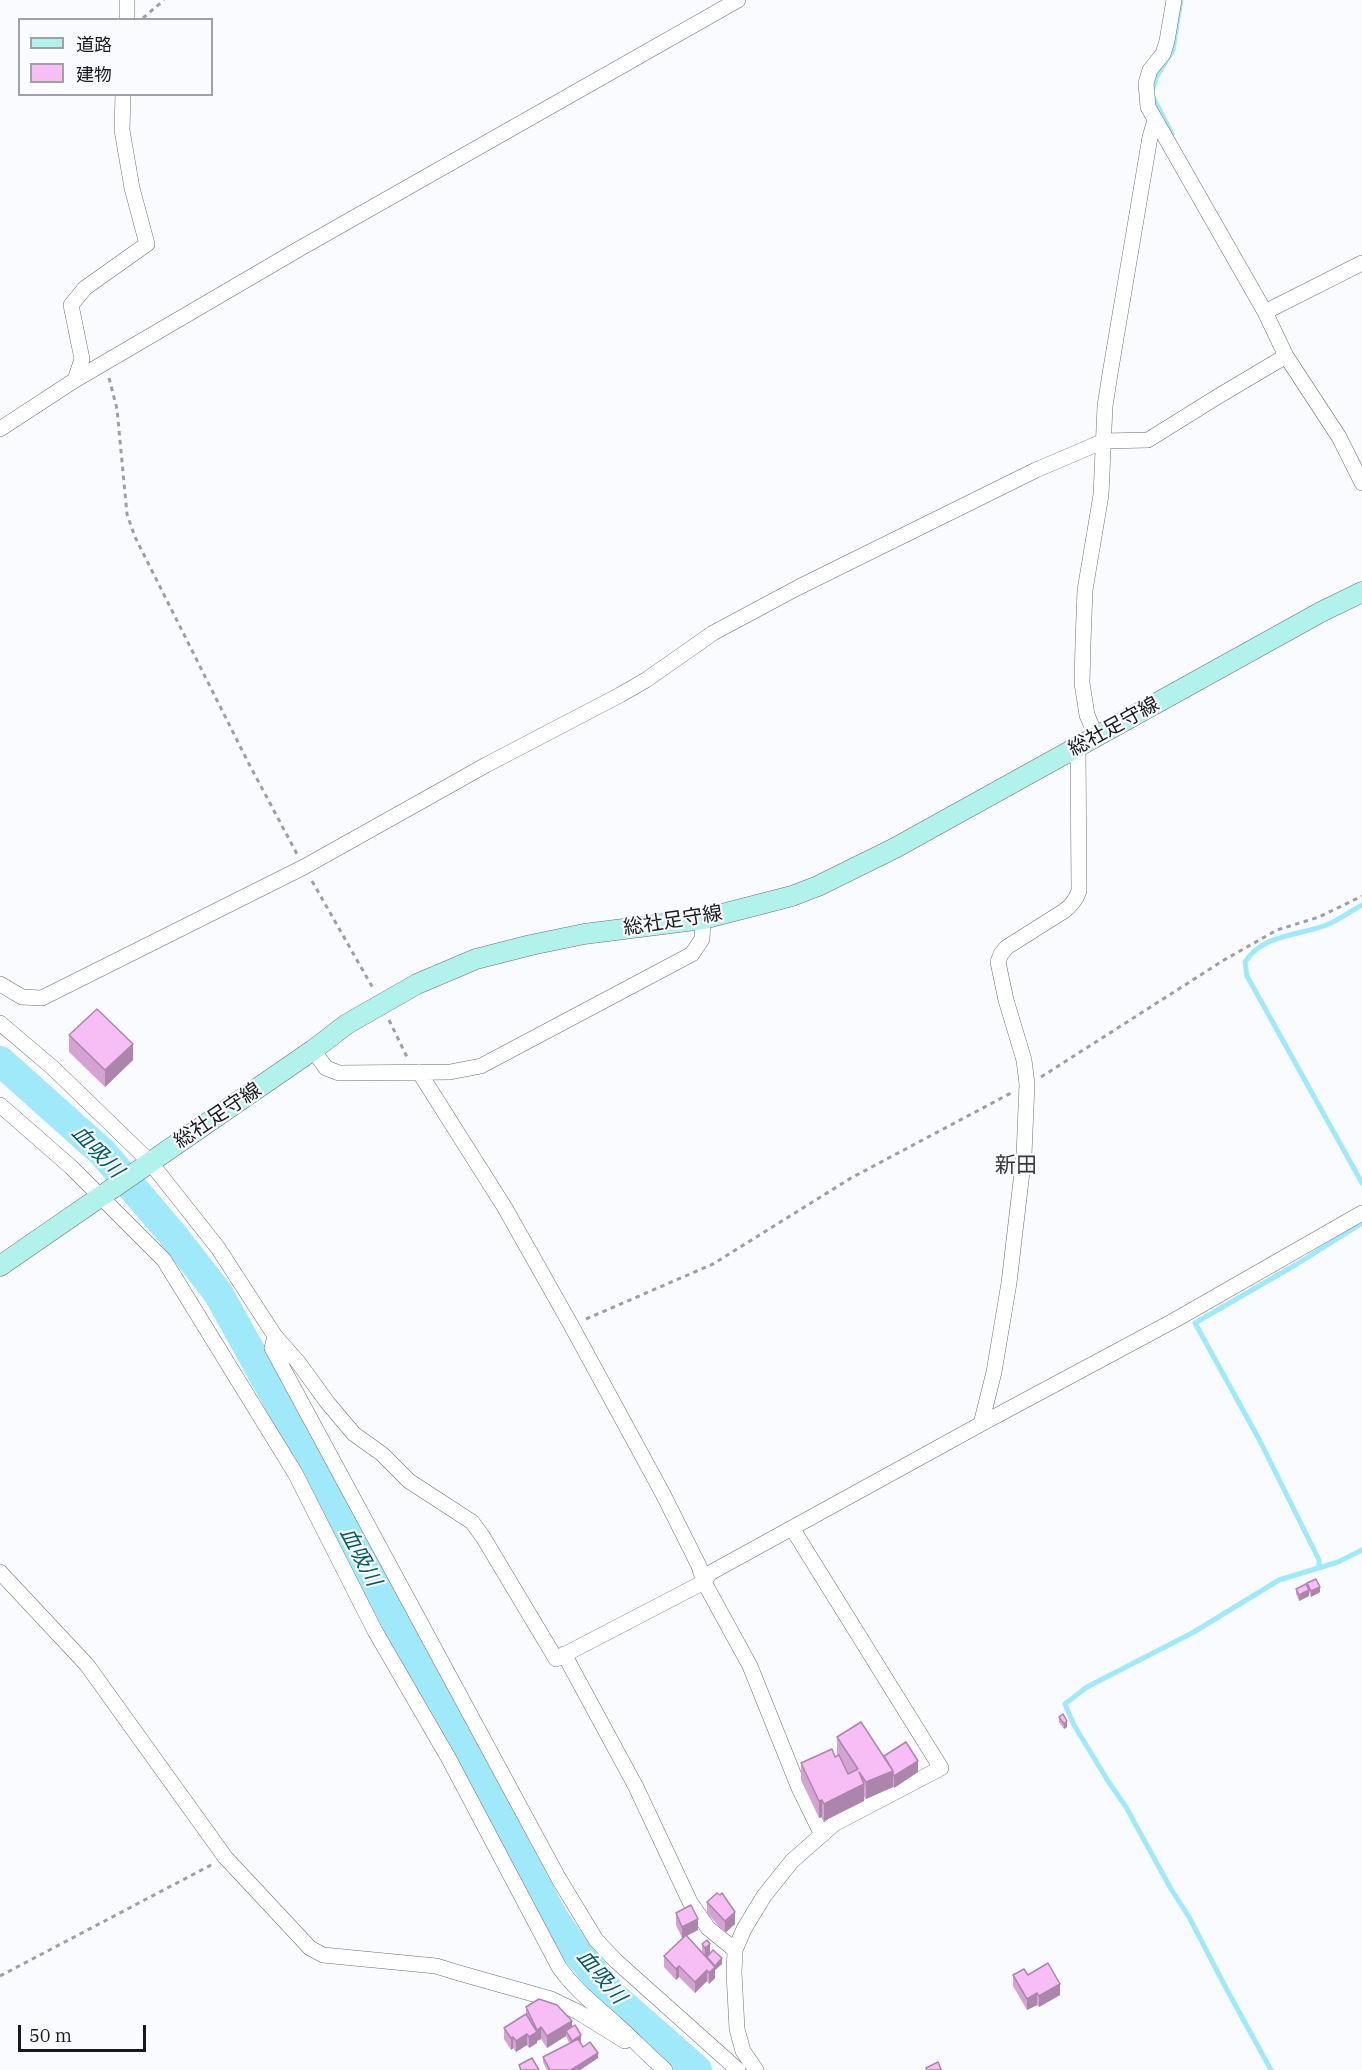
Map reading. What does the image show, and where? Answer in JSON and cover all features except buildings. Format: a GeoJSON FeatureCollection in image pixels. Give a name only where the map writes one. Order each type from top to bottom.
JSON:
{"type":"FeatureCollection","features":[{"type":"Feature","properties":{"kind":"main road","name":"総社足守線"},"geometry":{"type":"LineString","coordinates":[[0,1266],[313,1050],[347,1024],[417,984],[476,959],[520,948],[584,934],[703,919],[792,896],[842,875],[895,848],[1321,612],[1362,592]]}},
{"type":"Feature","properties":{"kind":"street"},"geometry":{"type":"LineString","coordinates":[[127,0],[127,18]]}},
{"type":"Feature","properties":{"kind":"street"},"geometry":{"type":"LineString","coordinates":[[0,429],[75,380],[420,180],[738,0]]}},
{"type":"Feature","properties":{"kind":"street"},"geometry":{"type":"LineString","coordinates":[[1174,0],[1163,54],[1150,70],[1146,83],[1148,107],[1269,310],[1286,356],[1339,437],[1362,483]]}},
{"type":"Feature","properties":{"kind":"street"},"geometry":{"type":"LineString","coordinates":[[75,380],[82,359],[71,305],[85,288],[147,244],[132,188],[122,130],[123,96]]}},
{"type":"Feature","properties":{"kind":"street"},"geometry":{"type":"LineString","coordinates":[[1096,736],[1087,715],[1082,683],[1085,590],[1101,495],[1105,406],[1150,137],[1155,120]]}},
{"type":"Feature","properties":{"kind":"street"},"geometry":{"type":"LineString","coordinates":[[1269,310],[1362,263]]}},
{"type":"Feature","properties":{"kind":"street"},"geometry":{"type":"LineString","coordinates":[[0,984],[22,997],[42,998],[304,867],[486,765],[629,690],[713,633],[799,587],[1036,470],[1104,441],[1149,440],[1286,356]]}},
{"type":"Feature","properties":{"kind":"street"},"geometry":{"type":"LineString","coordinates":[[981,1424],[994,1372],[1009,1283],[1024,1155],[1028,1084],[1024,1060],[1006,1000],[998,962],[1007,947],[1073,904],[1077,897],[1079,891],[1078,746]]}},
{"type":"Feature","properties":{"kind":"street"},"geometry":{"type":"LineString","coordinates":[[313,1050],[326,1068],[339,1073],[450,1072],[474,1068],[544,1034],[692,954],[702,939],[703,919]]}},
{"type":"Feature","properties":{"kind":"street"},"geometry":{"type":"LineString","coordinates":[[0,1023],[53,1068],[146,1165],[218,1248],[274,1336],[298,1362],[354,1434],[382,1454],[409,1481],[472,1522],[556,1659],[704,1582],[710,1573],[1175,1320],[1362,1213]]}},
{"type":"Feature","properties":{"kind":"street"},"geometry":{"type":"LineString","coordinates":[[417,1072],[505,1208],[663,1494],[699,1566],[704,1582],[750,1666],[799,1788],[822,1835]]}},
{"type":"Feature","properties":{"kind":"street"},"geometry":{"type":"LineString","coordinates":[[0,1105],[71,1167],[105,1193],[164,1260],[295,1473],[375,1631],[449,1759],[559,1967],[586,1999],[665,2070]]}},
{"type":"Feature","properties":{"kind":"street"},"geometry":{"type":"LineString","coordinates":[[274,1336],[272,1348],[559,1879],[596,1940],[616,1961],[738,2070]]}},
{"type":"Feature","properties":{"kind":"street"},"geometry":{"type":"LineString","coordinates":[[756,2070],[743,2050],[737,2029],[735,1950],[744,1929],[774,1881],[792,1861],[834,1824],[941,1768],[792,1528]]}},
{"type":"Feature","properties":{"kind":"street"},"geometry":{"type":"LineString","coordinates":[[0,1572],[87,1665],[225,1857],[310,1948],[323,1955],[436,1966],[551,1999],[641,2049]]}},
{"type":"Feature","properties":{"kind":"street"},"geometry":{"type":"LineString","coordinates":[[564,1654],[636,1787],[690,1902],[708,1928],[735,1950]]}},
{"type":"Feature","properties":{"kind":"path"},"geometry":{"type":"LineString","coordinates":[[144,18],[164,0]]}},
{"type":"Feature","properties":{"kind":"path"},"geometry":{"type":"LineString","coordinates":[[104,364],[112,384],[117,409],[127,514],[135,537],[248,762],[304,867],[382,1004],[417,1072]]}},
{"type":"Feature","properties":{"kind":"path"},"geometry":{"type":"LineString","coordinates":[[571,1325],[713,1264],[851,1178],[1047,1074],[1224,960],[1277,930],[1319,917],[1362,896]]}},
{"type":"Feature","properties":{"kind":"path"},"geometry":{"type":"LineString","coordinates":[[0,1976],[225,1857]]}},
{"type":"Feature","properties":{"kind":"waterway"},"geometry":{"type":"LineString","coordinates":[[1153,88],[1157,76],[1173,50],[1181,0]]}},
{"type":"Feature","properties":{"kind":"waterway"},"geometry":{"type":"LineString","coordinates":[[1153,97],[1172,134]]}},
{"type":"Feature","properties":{"kind":"waterway"},"geometry":{"type":"LineString","coordinates":[[1362,905],[1329,924],[1272,940],[1253,953],[1245,962],[1247,976],[1362,1183]]}},
{"type":"Feature","properties":{"kind":"waterway","name":"血吸川"},"geometry":{"type":"LineString","coordinates":[[0,1061],[103,1153],[172,1234],[218,1293],[304,1448],[554,1919],[577,1952],[613,1996],[697,2070]]}},
{"type":"Feature","properties":{"kind":"waterway"},"geometry":{"type":"LineString","coordinates":[[1319,1567],[1319,1560],[1260,1441],[1195,1323],[1362,1223]]}},
{"type":"Feature","properties":{"kind":"waterway"},"geometry":{"type":"LineString","coordinates":[[1271,2070],[1189,1917],[1126,1807],[1074,1725],[1065,1704],[1087,1687],[1194,1632],[1279,1580],[1338,1562],[1362,1550]]}},
{"type":"Feature","properties":{"kind":"district","name":"新田"},"geometry":{"type":"Point","coordinates":[1016,1166]}}]}
